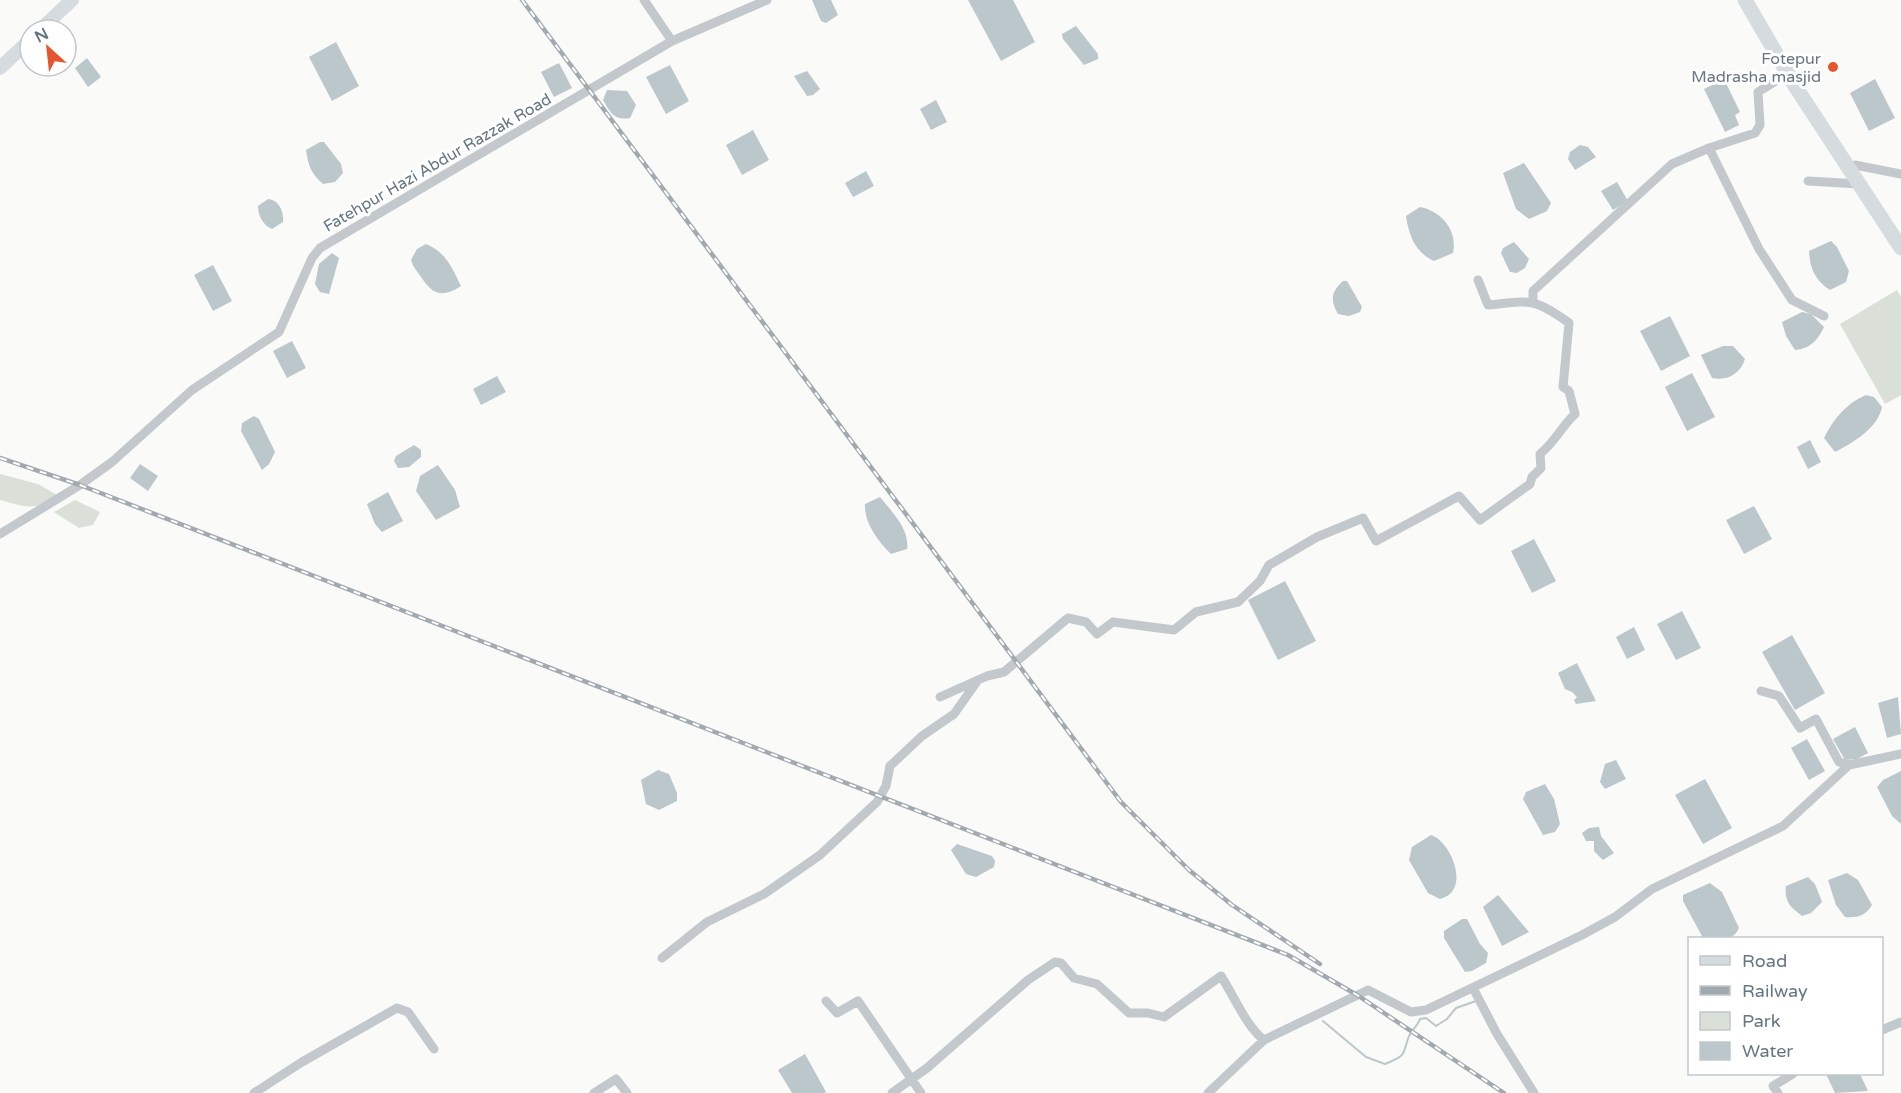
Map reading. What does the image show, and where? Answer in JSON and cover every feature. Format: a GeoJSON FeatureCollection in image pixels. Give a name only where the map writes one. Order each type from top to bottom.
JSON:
{"type":"FeatureCollection","features":[{"type":"Feature","properties":{"kind":"highway"},"geometry":{"type":"LineString","coordinates":[[1745,0],[1901,248]]}},
{"type":"Feature","properties":{"kind":"highway"},"geometry":{"type":"LineString","coordinates":[[1754,0],[1855,165],[1901,234]]}},
{"type":"Feature","properties":{"kind":"main road"},"geometry":{"type":"LineString","coordinates":[[53,18],[72,0]]}},
{"type":"Feature","properties":{"kind":"main road"},"geometry":{"type":"LineString","coordinates":[[0,69],[18,52]]}},
{"type":"Feature","properties":{"kind":"street"},"geometry":{"type":"LineString","coordinates":[[644,0],[672,41]]}},
{"type":"Feature","properties":{"kind":"street","name":"Fatehpur Hazi Abdur Razzak Road"},"geometry":{"type":"LineString","coordinates":[[0,534],[88,480],[112,462],[192,390],[279,332],[312,258],[320,248],[672,41],[767,0]]}},
{"type":"Feature","properties":{"kind":"street"},"geometry":{"type":"LineString","coordinates":[[1533,301],[1533,291],[1672,164],[1709,148],[1755,133],[1760,125],[1758,92],[1789,73]]}},
{"type":"Feature","properties":{"kind":"street"},"geometry":{"type":"LineString","coordinates":[[1709,148],[1759,249],[1792,300],[1824,316]]}},
{"type":"Feature","properties":{"kind":"street"},"geometry":{"type":"LineString","coordinates":[[1855,165],[1901,174]]}},
{"type":"Feature","properties":{"kind":"street"},"geometry":{"type":"LineString","coordinates":[[1808,181],[1859,184]]}},
{"type":"Feature","properties":{"kind":"street"},"geometry":{"type":"LineString","coordinates":[[940,697],[980,678],[1004,672],[1068,618],[1086,622],[1097,634],[1113,622],[1174,630],[1196,612],[1238,602],[1260,580],[1269,565],[1317,537],[1363,518],[1376,541],[1459,496],[1480,520],[1530,484],[1532,477],[1541,468],[1540,454],[1554,444],[1559,429],[1575,414],[1569,391],[1563,387],[1569,323],[1544,305],[1533,301],[1488,305],[1478,280]]}},
{"type":"Feature","properties":{"kind":"street"},"geometry":{"type":"LineString","coordinates":[[662,958],[706,922],[764,894],[819,855],[877,802],[886,786],[890,766],[922,736],[954,714],[980,678]]}},
{"type":"Feature","properties":{"kind":"street"},"geometry":{"type":"LineString","coordinates":[[1761,692],[1779,696],[1800,728],[1816,719],[1839,762],[1849,765],[1901,753]]}},
{"type":"Feature","properties":{"kind":"street"},"geometry":{"type":"LineString","coordinates":[[1208,1093],[1264,1040],[1368,990],[1412,1012],[1426,1010],[1616,917],[1652,889],[1783,826],[1849,765]]}},
{"type":"Feature","properties":{"kind":"street"},"geometry":{"type":"LineString","coordinates":[[892,1093],[962,1040],[1028,980],[1055,962],[1061,963],[1074,978],[1097,984],[1129,1014],[1148,1013],[1164,1017],[1221,976],[1253,1031],[1264,1040]]}},
{"type":"Feature","properties":{"kind":"street"},"geometry":{"type":"LineString","coordinates":[[1473,988],[1497,1034],[1534,1093]]}},
{"type":"Feature","properties":{"kind":"street"},"geometry":{"type":"LineString","coordinates":[[826,1001],[837,1013],[858,1001],[921,1093]]}},
{"type":"Feature","properties":{"kind":"street"},"geometry":{"type":"LineString","coordinates":[[254,1093],[302,1062],[397,1008],[408,1012],[434,1049]]}},
{"type":"Feature","properties":{"kind":"street"},"geometry":{"type":"LineString","coordinates":[[1883,1029],[1901,1022]]}},
{"type":"Feature","properties":{"kind":"street"},"geometry":{"type":"LineString","coordinates":[[1778,1093],[1773,1086],[1791,1075]]}},
{"type":"Feature","properties":{"kind":"street"},"geometry":{"type":"LineString","coordinates":[[594,1093],[616,1079],[627,1093]]}},
{"type":"Feature","properties":{"kind":"green space"},"geometry":{"type":"Polygon","coordinates":[[[1897,290],[1901,297],[1901,395],[1885,404],[1840,324],[1897,290]]]}},
{"type":"Feature","properties":{"kind":"green space"},"geometry":{"type":"Polygon","coordinates":[[[0,474],[38,484],[57,495],[36,506],[17,505],[0,500],[0,474]]]}},
{"type":"Feature","properties":{"kind":"green space"},"geometry":{"type":"Polygon","coordinates":[[[75,500],[100,512],[93,525],[79,528],[54,512],[75,500]]]}},
{"type":"Feature","properties":{"kind":"water"},"geometry":{"type":"Polygon","coordinates":[[[812,0],[831,0],[838,15],[826,23],[821,21],[812,0]]]}},
{"type":"Feature","properties":{"kind":"water"},"geometry":{"type":"Polygon","coordinates":[[[968,0],[1013,0],[1035,42],[1001,61],[968,0]]]}},
{"type":"Feature","properties":{"kind":"water"},"geometry":{"type":"Polygon","coordinates":[[[1076,26],[1098,54],[1098,59],[1084,65],[1063,39],[1062,34],[1076,26]]]}},
{"type":"Feature","properties":{"kind":"water"},"geometry":{"type":"Polygon","coordinates":[[[336,42],[359,86],[332,101],[309,57],[336,42]]]}},
{"type":"Feature","properties":{"kind":"water"},"geometry":{"type":"Polygon","coordinates":[[[87,58],[101,77],[88,87],[78,72],[78,66],[87,58]]]}},
{"type":"Feature","properties":{"kind":"water"},"geometry":{"type":"Polygon","coordinates":[[[559,63],[572,88],[554,97],[541,72],[559,63]]]}},
{"type":"Feature","properties":{"kind":"water"},"geometry":{"type":"Polygon","coordinates":[[[670,65],[689,101],[666,114],[646,77],[670,65]]]}},
{"type":"Feature","properties":{"kind":"water"},"geometry":{"type":"Polygon","coordinates":[[[807,71],[820,89],[813,95],[807,96],[794,76],[807,71]]]}},
{"type":"Feature","properties":{"kind":"water"},"geometry":{"type":"Polygon","coordinates":[[[1724,79],[1740,112],[1735,115],[1739,125],[1725,132],[1704,89],[1724,79]]]}},
{"type":"Feature","properties":{"kind":"water"},"geometry":{"type":"Polygon","coordinates":[[[1875,79],[1895,118],[1869,131],[1850,93],[1875,79]]]}},
{"type":"Feature","properties":{"kind":"water"},"geometry":{"type":"Polygon","coordinates":[[[607,90],[627,91],[636,105],[630,118],[616,117],[610,112],[603,100],[607,90]]]}},
{"type":"Feature","properties":{"kind":"water"},"geometry":{"type":"Polygon","coordinates":[[[936,100],[947,122],[931,130],[920,109],[936,100]]]}},
{"type":"Feature","properties":{"kind":"water"},"geometry":{"type":"Polygon","coordinates":[[[753,130],[769,160],[742,175],[726,145],[753,130]]]}},
{"type":"Feature","properties":{"kind":"water"},"geometry":{"type":"Polygon","coordinates":[[[324,142],[341,164],[343,173],[335,182],[323,184],[309,165],[306,150],[324,142]]]}},
{"type":"Feature","properties":{"kind":"water"},"geometry":{"type":"Polygon","coordinates":[[[1580,145],[1588,147],[1596,157],[1575,170],[1568,159],[1570,152],[1580,145]]]}},
{"type":"Feature","properties":{"kind":"water"},"geometry":{"type":"Polygon","coordinates":[[[1524,163],[1551,203],[1547,211],[1529,219],[1516,209],[1503,173],[1524,163]]]}},
{"type":"Feature","properties":{"kind":"water"},"geometry":{"type":"Polygon","coordinates":[[[866,171],[874,186],[853,197],[845,183],[866,171]]]}},
{"type":"Feature","properties":{"kind":"water"},"geometry":{"type":"Polygon","coordinates":[[[1617,182],[1628,201],[1613,210],[1601,191],[1617,182]]]}},
{"type":"Feature","properties":{"kind":"water"},"geometry":{"type":"Polygon","coordinates":[[[268,199],[278,204],[283,215],[283,222],[272,229],[264,223],[258,210],[258,206],[268,199]]]}},
{"type":"Feature","properties":{"kind":"water"},"geometry":{"type":"Polygon","coordinates":[[[1420,207],[1435,213],[1446,223],[1453,237],[1453,253],[1434,261],[1422,253],[1414,243],[1406,216],[1420,207]]]}},
{"type":"Feature","properties":{"kind":"water"},"geometry":{"type":"Polygon","coordinates":[[[1831,241],[1837,247],[1849,271],[1846,282],[1830,290],[1814,274],[1809,251],[1831,241]]]}},
{"type":"Feature","properties":{"kind":"water"},"geometry":{"type":"Polygon","coordinates":[[[1514,242],[1529,259],[1525,268],[1517,273],[1510,272],[1501,253],[1503,248],[1514,242]]]}},
{"type":"Feature","properties":{"kind":"water"},"geometry":{"type":"Polygon","coordinates":[[[426,244],[439,251],[461,286],[448,292],[438,293],[425,283],[411,260],[417,249],[426,244]]]}},
{"type":"Feature","properties":{"kind":"water"},"geometry":{"type":"Polygon","coordinates":[[[332,253],[339,258],[329,294],[320,292],[315,284],[319,264],[332,253]]]}},
{"type":"Feature","properties":{"kind":"water"},"geometry":{"type":"Polygon","coordinates":[[[213,265],[232,301],[213,311],[194,275],[213,265]]]}},
{"type":"Feature","properties":{"kind":"water"},"geometry":{"type":"Polygon","coordinates":[[[1343,281],[1347,281],[1362,307],[1360,312],[1349,316],[1338,314],[1333,300],[1336,289],[1343,281]]]}},
{"type":"Feature","properties":{"kind":"water"},"geometry":{"type":"Polygon","coordinates":[[[1802,312],[1811,314],[1824,327],[1813,343],[1795,350],[1786,336],[1782,322],[1802,312]]]}},
{"type":"Feature","properties":{"kind":"water"},"geometry":{"type":"Polygon","coordinates":[[[1670,316],[1690,356],[1661,371],[1640,331],[1670,316]]]}},
{"type":"Feature","properties":{"kind":"water"},"geometry":{"type":"Polygon","coordinates":[[[292,341],[306,368],[287,378],[273,351],[292,341]]]}},
{"type":"Feature","properties":{"kind":"water"},"geometry":{"type":"Polygon","coordinates":[[[1723,346],[1733,346],[1745,359],[1740,369],[1733,375],[1712,378],[1701,355],[1723,346]]]}},
{"type":"Feature","properties":{"kind":"water"},"geometry":{"type":"Polygon","coordinates":[[[1692,373],[1715,417],[1687,431],[1665,387],[1692,373]]]}},
{"type":"Feature","properties":{"kind":"water"},"geometry":{"type":"Polygon","coordinates":[[[497,376],[506,392],[481,405],[473,389],[497,376]]]}},
{"type":"Feature","properties":{"kind":"water"},"geometry":{"type":"Polygon","coordinates":[[[1866,395],[1874,397],[1882,407],[1880,415],[1864,434],[1835,452],[1824,438],[1846,407],[1866,395]]]}},
{"type":"Feature","properties":{"kind":"water"},"geometry":{"type":"Polygon","coordinates":[[[254,416],[259,419],[275,452],[269,464],[262,470],[241,431],[242,423],[254,416]]]}},
{"type":"Feature","properties":{"kind":"water"},"geometry":{"type":"Polygon","coordinates":[[[1810,440],[1821,462],[1808,469],[1797,447],[1810,440]]]}},
{"type":"Feature","properties":{"kind":"water"},"geometry":{"type":"Polygon","coordinates":[[[414,445],[421,450],[421,457],[409,467],[398,468],[394,461],[396,456],[414,445]]]}},
{"type":"Feature","properties":{"kind":"water"},"geometry":{"type":"Polygon","coordinates":[[[140,464],[158,476],[148,491],[130,478],[140,464]]]}},
{"type":"Feature","properties":{"kind":"water"},"geometry":{"type":"Polygon","coordinates":[[[438,465],[455,490],[460,507],[436,520],[416,491],[420,476],[438,465]]]}},
{"type":"Feature","properties":{"kind":"water"},"geometry":{"type":"Polygon","coordinates":[[[388,492],[403,521],[382,532],[375,524],[367,504],[388,492]]]}},
{"type":"Feature","properties":{"kind":"water"},"geometry":{"type":"Polygon","coordinates":[[[880,497],[903,527],[907,549],[891,554],[869,525],[865,504],[880,497]]]}},
{"type":"Feature","properties":{"kind":"water"},"geometry":{"type":"Polygon","coordinates":[[[1754,506],[1772,539],[1744,554],[1726,520],[1754,506]]]}},
{"type":"Feature","properties":{"kind":"water"},"geometry":{"type":"Polygon","coordinates":[[[1534,539],[1556,581],[1532,593],[1511,551],[1534,539]]]}},
{"type":"Feature","properties":{"kind":"water"},"geometry":{"type":"Polygon","coordinates":[[[1285,581],[1316,641],[1278,660],[1248,600],[1285,581]]]}},
{"type":"Feature","properties":{"kind":"water"},"geometry":{"type":"Polygon","coordinates":[[[1682,611],[1701,648],[1676,660],[1657,624],[1682,611]]]}},
{"type":"Feature","properties":{"kind":"water"},"geometry":{"type":"Polygon","coordinates":[[[1634,627],[1645,650],[1627,659],[1616,637],[1634,627]]]}},
{"type":"Feature","properties":{"kind":"water"},"geometry":{"type":"Polygon","coordinates":[[[1792,635],[1825,693],[1795,710],[1762,652],[1792,635]]]}},
{"type":"Feature","properties":{"kind":"water"},"geometry":{"type":"Polygon","coordinates":[[[1577,663],[1596,701],[1576,704],[1574,700],[1577,697],[1565,689],[1558,673],[1577,663]]]}},
{"type":"Feature","properties":{"kind":"water"},"geometry":{"type":"Polygon","coordinates":[[[1898,697],[1901,734],[1887,738],[1878,703],[1898,697]]]}},
{"type":"Feature","properties":{"kind":"water"},"geometry":{"type":"Polygon","coordinates":[[[1855,727],[1868,753],[1857,759],[1845,760],[1833,739],[1855,727]]]}},
{"type":"Feature","properties":{"kind":"water"},"geometry":{"type":"Polygon","coordinates":[[[1807,739],[1825,771],[1809,780],[1791,748],[1807,739]]]}},
{"type":"Feature","properties":{"kind":"water"},"geometry":{"type":"Polygon","coordinates":[[[1616,760],[1626,779],[1605,789],[1600,782],[1605,764],[1616,760]]]}},
{"type":"Feature","properties":{"kind":"water"},"geometry":{"type":"Polygon","coordinates":[[[658,770],[669,774],[677,793],[677,801],[659,810],[646,804],[641,780],[658,770]]]}},
{"type":"Feature","properties":{"kind":"water"},"geometry":{"type":"Polygon","coordinates":[[[1901,771],[1901,824],[1892,816],[1877,787],[1883,780],[1901,771]]]}},
{"type":"Feature","properties":{"kind":"water"},"geometry":{"type":"Polygon","coordinates":[[[1705,779],[1732,828],[1703,844],[1675,795],[1705,779]]]}},
{"type":"Feature","properties":{"kind":"water"},"geometry":{"type":"Polygon","coordinates":[[[1545,784],[1554,799],[1560,824],[1555,832],[1543,835],[1523,799],[1526,792],[1545,784]]]}},
{"type":"Feature","properties":{"kind":"water"},"geometry":{"type":"Polygon","coordinates":[[[1599,827],[1601,836],[1614,853],[1603,860],[1594,851],[1594,841],[1586,841],[1582,833],[1589,828],[1599,827]]]}},
{"type":"Feature","properties":{"kind":"water"},"geometry":{"type":"Polygon","coordinates":[[[1431,835],[1445,846],[1455,866],[1455,886],[1450,894],[1440,899],[1428,893],[1409,860],[1412,847],[1431,835]]]}},
{"type":"Feature","properties":{"kind":"water"},"geometry":{"type":"Polygon","coordinates":[[[957,844],[992,856],[995,861],[994,867],[976,877],[966,874],[951,850],[957,844]]]}},
{"type":"Feature","properties":{"kind":"water"},"geometry":{"type":"Polygon","coordinates":[[[1847,873],[1858,880],[1872,905],[1867,912],[1857,917],[1845,917],[1836,905],[1828,880],[1847,873]]]}},
{"type":"Feature","properties":{"kind":"water"},"geometry":{"type":"Polygon","coordinates":[[[1808,877],[1815,884],[1822,902],[1811,913],[1802,916],[1789,903],[1786,886],[1808,877]]]}},
{"type":"Feature","properties":{"kind":"water"},"geometry":{"type":"Polygon","coordinates":[[[1710,883],[1722,892],[1739,928],[1736,933],[1731,937],[1702,937],[1683,901],[1683,895],[1710,883]]]}},
{"type":"Feature","properties":{"kind":"water"},"geometry":{"type":"Polygon","coordinates":[[[1498,895],[1529,932],[1502,946],[1483,907],[1498,895]]]}},
{"type":"Feature","properties":{"kind":"water"},"geometry":{"type":"Polygon","coordinates":[[[1462,919],[1467,919],[1480,944],[1488,953],[1486,963],[1472,971],[1465,972],[1444,938],[1444,931],[1462,919]]]}},
{"type":"Feature","properties":{"kind":"water"},"geometry":{"type":"Polygon","coordinates":[[[805,1054],[826,1092],[792,1093],[778,1070],[805,1054]]]}},
{"type":"Feature","properties":{"kind":"water"},"geometry":{"type":"Polygon","coordinates":[[[1826,1075],[1860,1075],[1868,1091],[1835,1093],[1826,1075]]]}},
{"type":"Feature","properties":{"kind":"waterway"},"geometry":{"type":"LineString","coordinates":[[1323,1021],[1366,1057],[1385,1064],[1401,1056],[1409,1036],[1420,1019],[1426,1018],[1436,1026],[1447,1019],[1456,1008],[1476,1001]]}},
{"type":"Feature","properties":{"kind":"railway"},"geometry":{"type":"LineString","coordinates":[[522,0],[1121,802],[1189,870],[1232,905],[1320,964]]}},
{"type":"Feature","properties":{"kind":"railway"},"geometry":{"type":"LineString","coordinates":[[0,458],[80,485],[1288,955],[1357,995],[1504,1093]]}},
{"type":"Feature","properties":{"kind":"place","name":"Fotepur Madrasha masjid"},"geometry":{"type":"Point","coordinates":[1833,67]}}]}
